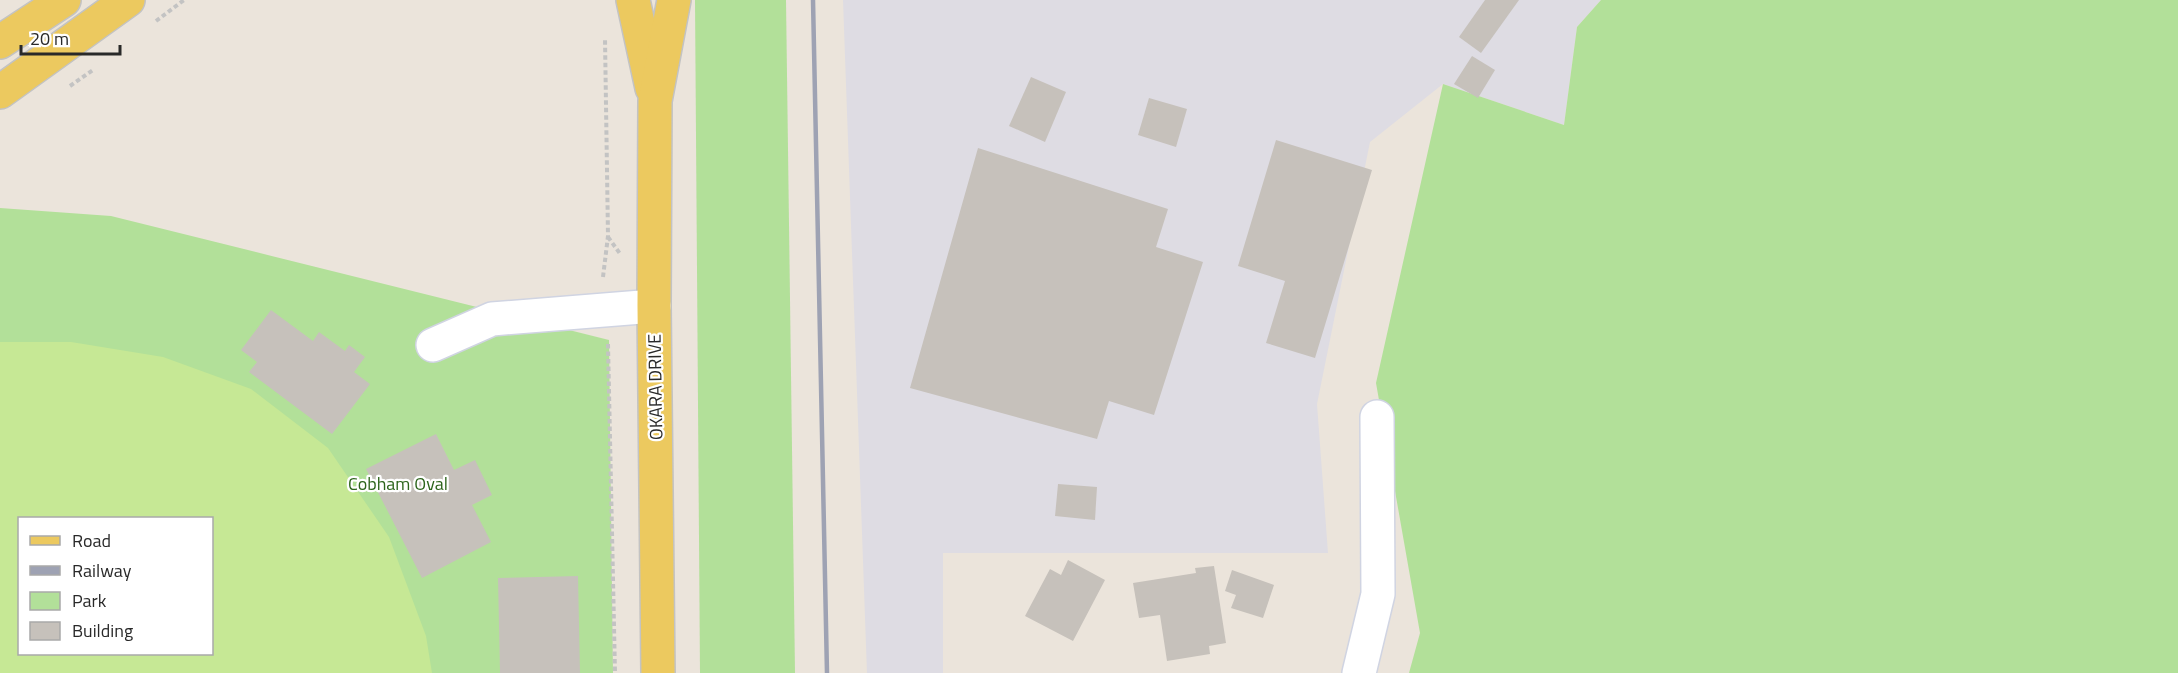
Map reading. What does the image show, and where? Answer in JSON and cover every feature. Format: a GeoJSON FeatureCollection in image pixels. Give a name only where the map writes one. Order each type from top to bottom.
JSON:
{"type":"FeatureCollection","features":[{"type":"Feature","properties":{"kind":"main road"},"geometry":{"type":"LineString","coordinates":[[0,42],[64,0]]}},
{"type":"Feature","properties":{"kind":"main road"},"geometry":{"type":"LineString","coordinates":[[0,92],[128,0]]}},
{"type":"Feature","properties":{"kind":"main road","name":"OKARA DRIVE"},"geometry":{"type":"LineString","coordinates":[[633,0],[655,101]]}},
{"type":"Feature","properties":{"kind":"main road","name":"OKARA DRIVE"},"geometry":{"type":"LineString","coordinates":[[658,673],[654,306],[655,101],[674,0]]}},
{"type":"Feature","properties":{"kind":"street"},"geometry":{"type":"LineString","coordinates":[[433,345],[492,319],[654,306]]}},
{"type":"Feature","properties":{"kind":"street"},"geometry":{"type":"LineString","coordinates":[[1359,673],[1378,594],[1377,417]]}},
{"type":"Feature","properties":{"kind":"shaded area"},"geometry":{"type":"Polygon","coordinates":[[[843,0],[1601,0],[1577,27],[1564,125],[1443,84],[1370,142],[1317,404],[1328,553],[943,553],[943,673],[867,673],[843,0]]]}},
{"type":"Feature","properties":{"kind":"green space"},"geometry":{"type":"Polygon","coordinates":[[[695,0],[786,0],[795,673],[700,673],[695,0]]]}},
{"type":"Feature","properties":{"kind":"green space"},"geometry":{"type":"Polygon","coordinates":[[[1601,0],[2178,0],[2178,673],[1409,673],[1420,633],[1376,383],[1443,84],[1564,125],[1577,27],[1601,0]]]}},
{"type":"Feature","properties":{"kind":"green space","name":"Cobham Oval"},"geometry":{"type":"Polygon","coordinates":[[[0,208],[111,216],[609,340],[613,673],[0,673],[0,208]]]}},
{"type":"Feature","properties":{"kind":"green space"},"geometry":{"type":"Polygon","coordinates":[[[0,342],[71,342],[163,357],[251,389],[328,448],[389,537],[426,636],[432,673],[0,673],[0,342]]]}},
{"type":"Feature","properties":{"kind":"building"},"geometry":{"type":"Polygon","coordinates":[[[1485,0],[1519,0],[1481,53],[1459,37],[1485,0]]]}},
{"type":"Feature","properties":{"kind":"building"},"geometry":{"type":"Polygon","coordinates":[[[1472,56],[1495,70],[1478,98],[1454,84],[1472,56]]]}},
{"type":"Feature","properties":{"kind":"building"},"geometry":{"type":"Polygon","coordinates":[[[1031,77],[1066,92],[1045,142],[1009,126],[1031,77]]]}},
{"type":"Feature","properties":{"kind":"building"},"geometry":{"type":"Polygon","coordinates":[[[1149,98],[1187,109],[1176,147],[1138,135],[1149,98]]]}},
{"type":"Feature","properties":{"kind":"building"},"geometry":{"type":"Polygon","coordinates":[[[1276,140],[1372,170],[1315,358],[1266,343],[1285,281],[1238,266],[1276,140]]]}},
{"type":"Feature","properties":{"kind":"building"},"geometry":{"type":"Polygon","coordinates":[[[978,148],[1168,209],[1156,247],[1203,262],[1154,415],[1109,401],[1097,439],[910,388],[978,148]]]}},
{"type":"Feature","properties":{"kind":"building"},"geometry":{"type":"Polygon","coordinates":[[[271,310],[313,341],[319,332],[345,351],[349,345],[365,357],[354,372],[370,384],[332,434],[249,372],[257,362],[241,350],[271,310]]]}},
{"type":"Feature","properties":{"kind":"building"},"geometry":{"type":"Polygon","coordinates":[[[436,434],[454,470],[475,460],[492,495],[472,505],[491,542],[422,578],[366,469],[436,434]]]}},
{"type":"Feature","properties":{"kind":"building"},"geometry":{"type":"Polygon","coordinates":[[[1058,484],[1097,487],[1095,520],[1055,516],[1058,484]]]}},
{"type":"Feature","properties":{"kind":"building"},"geometry":{"type":"Polygon","coordinates":[[[1068,560],[1105,580],[1073,641],[1025,616],[1050,569],[1061,575],[1068,560]]]}},
{"type":"Feature","properties":{"kind":"building"},"geometry":{"type":"Polygon","coordinates":[[[1214,566],[1226,643],[1209,646],[1210,654],[1167,661],[1160,615],[1139,618],[1133,583],[1196,573],[1195,568],[1214,566]]]}},
{"type":"Feature","properties":{"kind":"building"},"geometry":{"type":"Polygon","coordinates":[[[1232,570],[1274,585],[1263,618],[1231,608],[1236,595],[1225,591],[1232,570]]]}},
{"type":"Feature","properties":{"kind":"building"},"geometry":{"type":"Polygon","coordinates":[[[578,576],[580,673],[500,673],[498,578],[578,576]]]}},
{"type":"Feature","properties":{"kind":"railway"},"geometry":{"type":"LineString","coordinates":[[813,0],[827,673]]}}]}
